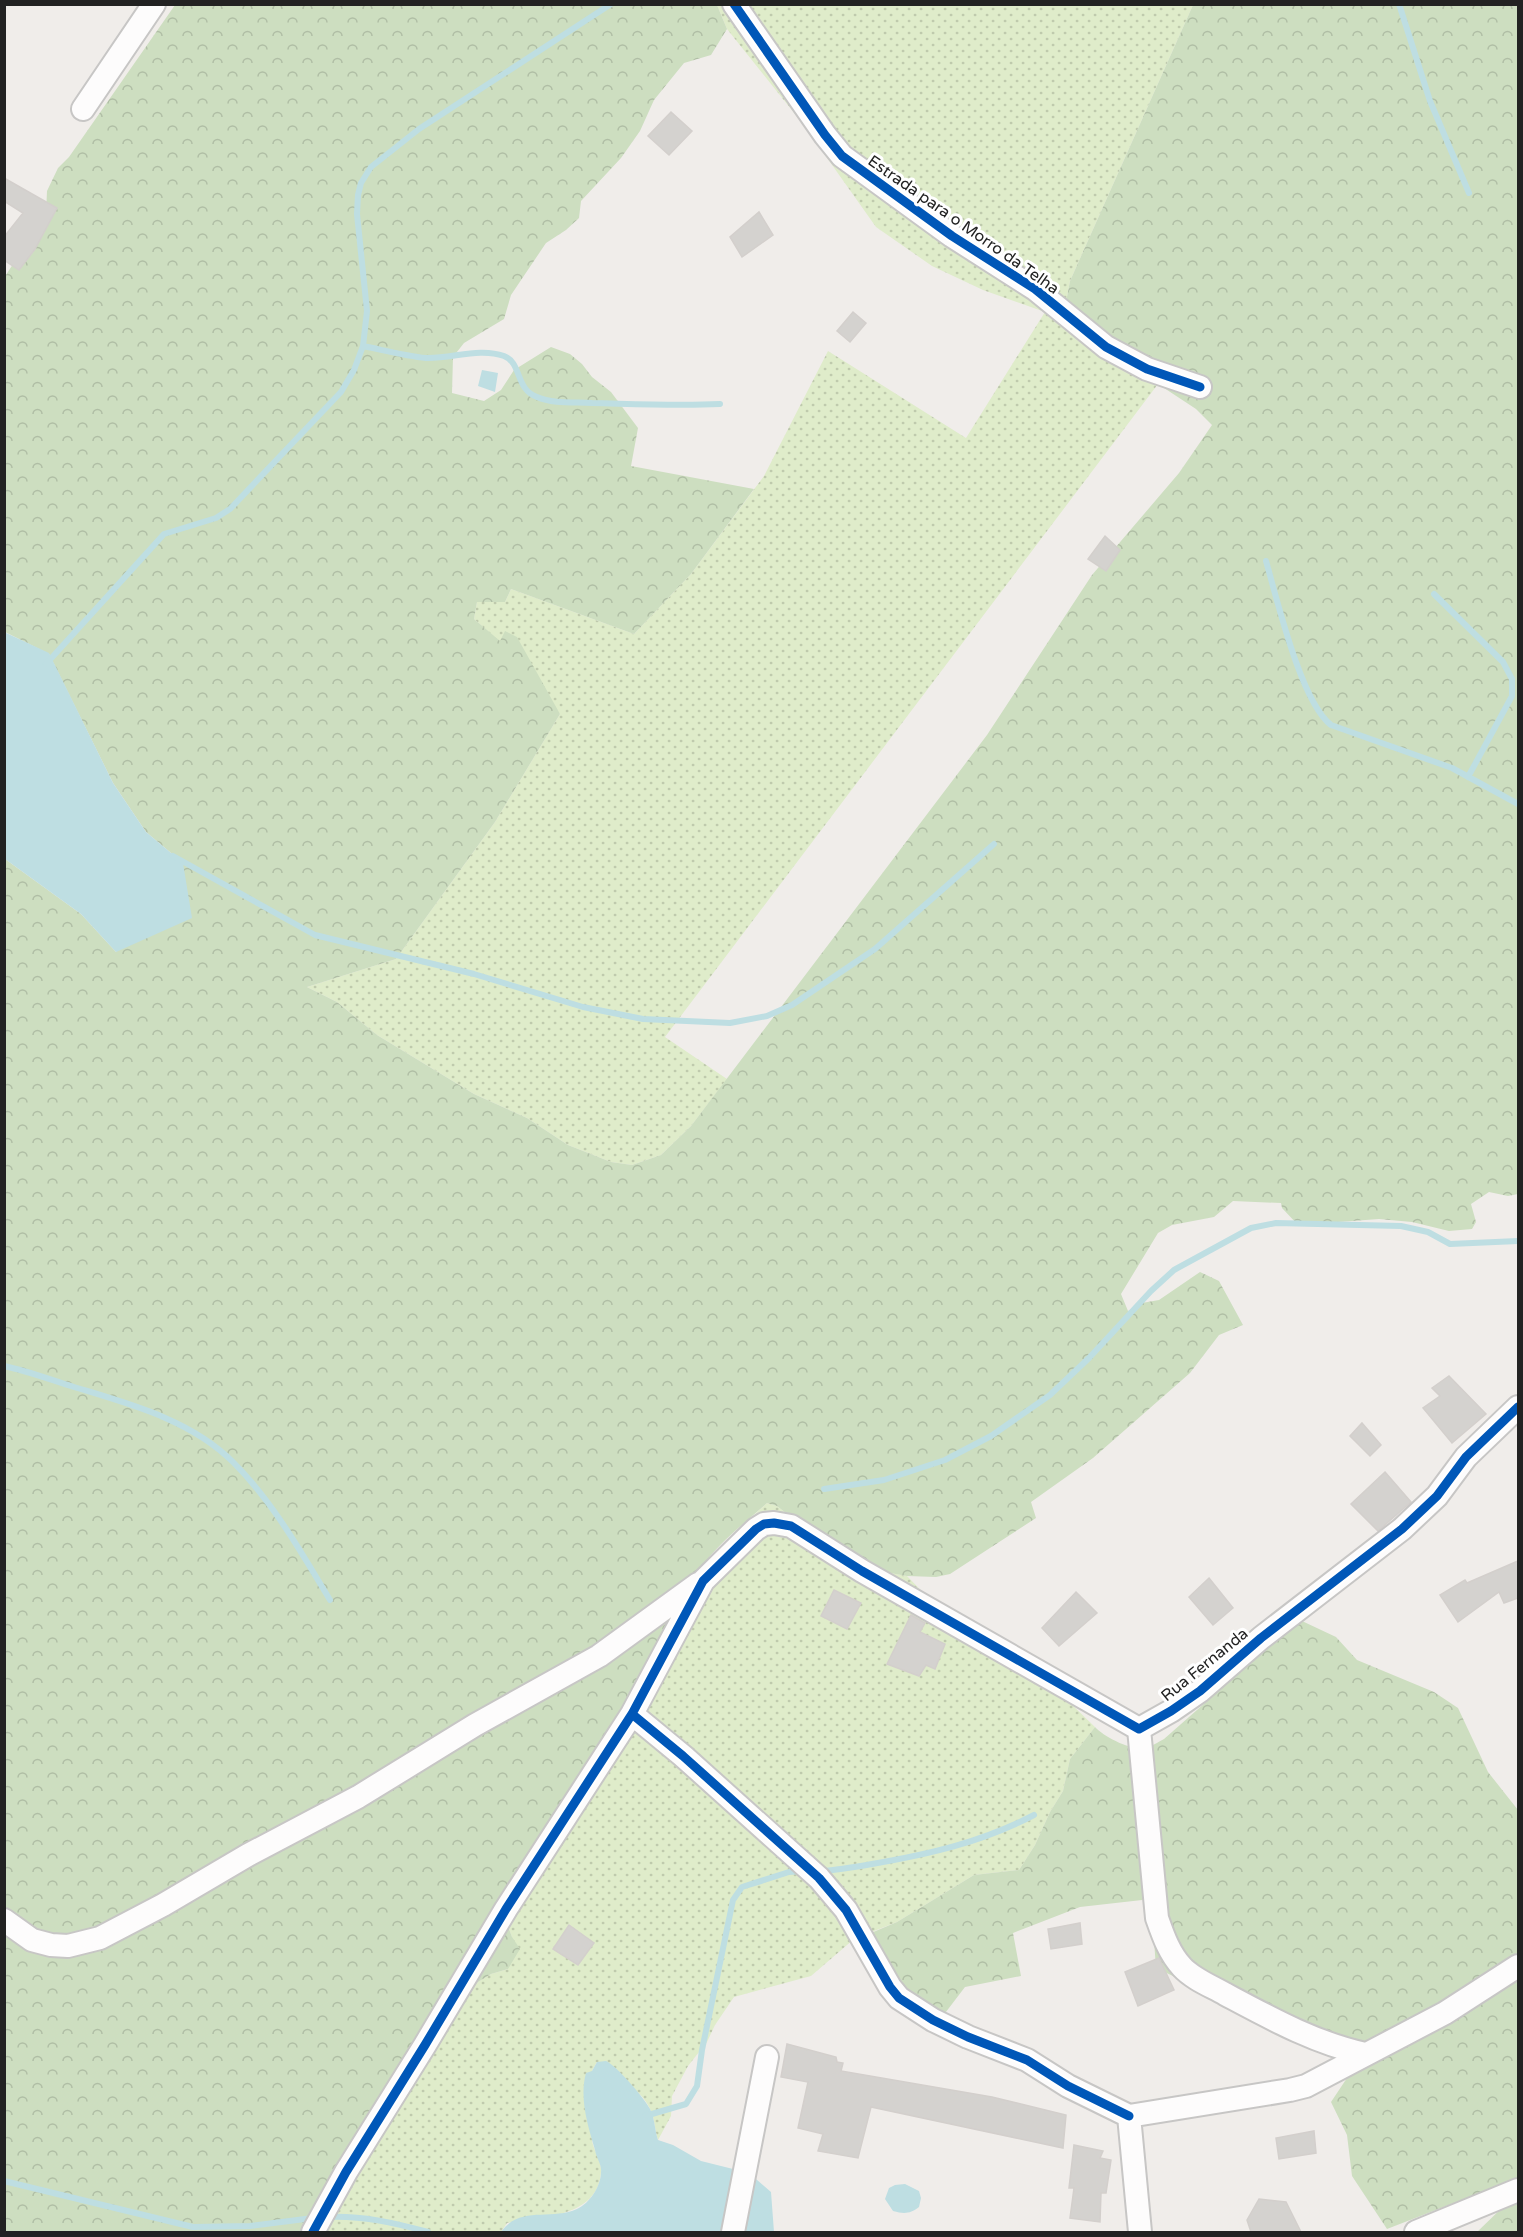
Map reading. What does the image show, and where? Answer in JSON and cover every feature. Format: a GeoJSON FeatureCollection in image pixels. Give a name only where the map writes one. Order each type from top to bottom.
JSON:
{"type":"FeatureCollection","features":[{"type":"Feature","properties":{"kind":"street"},"geometry":{"type":"LineString","coordinates":[[83,109],[154,4]]}},
{"type":"Feature","properties":{"kind":"street","name":"Estrada para o Morro da Telha"},"geometry":{"type":"LineString","coordinates":[[734,4],[842,156],[951,236],[1035,289],[1106,347],[1147,369],[1200,387]]}},
{"type":"Feature","properties":{"kind":"street","name":"Rua Fernanda"},"geometry":{"type":"LineString","coordinates":[[1139,1729],[1200,1691],[1261,1638],[1409,1524],[1437,1496],[1466,1457],[1518,1407]]}},
{"type":"Feature","properties":{"kind":"street"},"geometry":{"type":"LineString","coordinates":[[4,1920],[32,1940],[51,1945],[68,1946],[100,1938],[163,1905],[248,1855],[358,1797],[475,1725],[599,1656],[703,1581],[764,1524],[783,1524],[1139,1729],[1157,1918],[1167,1946],[1182,1968],[1274,2020],[1337,2048],[1365,2054]]}},
{"type":"Feature","properties":{"kind":"street"},"geometry":{"type":"LineString","coordinates":[[313,2232],[346,2172],[506,1909],[632,1714],[703,1581]]}},
{"type":"Feature","properties":{"kind":"street"},"geometry":{"type":"LineString","coordinates":[[632,1714],[691,1763],[819,1878],[846,1910],[890,1987],[899,1998],[933,2020],[968,2037],[1027,2060],[1068,2086],[1129,2116],[1290,2090],[1322,2079],[1445,2013],[1518,1966]]}},
{"type":"Feature","properties":{"kind":"street"},"geometry":{"type":"LineString","coordinates":[[733,2232],[767,2057]]}},
{"type":"Feature","properties":{"kind":"street"},"geometry":{"type":"LineString","coordinates":[[1129,2116],[1140,2232]]}},
{"type":"Feature","properties":{"kind":"street"},"geometry":{"type":"LineString","coordinates":[[1416,2232],[1518,2190]]}},
{"type":"Feature","properties":{"kind":"green space"},"geometry":{"type":"Polygon","coordinates":[[[175,5],[717,5],[727,29],[711,55],[684,63],[654,100],[640,131],[621,158],[581,201],[579,218],[546,243],[511,295],[504,319],[464,343],[453,357],[452,393],[484,401],[501,390],[514,370],[551,347],[570,354],[582,364],[592,377],[611,392],[638,428],[631,466],[754,489],[691,574],[634,634],[511,589],[505,602],[477,602],[474,619],[500,641],[505,631],[517,637],[560,714],[495,822],[396,959],[307,987],[337,1002],[377,1035],[474,1094],[527,1118],[568,1145],[611,1162],[632,1165],[661,1155],[691,1126],[987,735],[1092,575],[1179,473],[1212,425],[1196,409],[1063,318],[1070,281],[1193,5],[1518,5],[1518,1194],[1508,1196],[1489,1192],[1471,1204],[1476,1222],[1472,1229],[1449,1231],[1412,1222],[1379,1219],[1298,1225],[1282,1208],[1281,1203],[1233,1201],[1214,1217],[1172,1225],[1158,1233],[1121,1294],[1128,1311],[1142,1303],[1159,1300],[1200,1272],[1219,1281],[1243,1325],[1219,1335],[1190,1373],[1093,1458],[1031,1502],[1036,1518],[950,1574],[936,1577],[907,1576],[873,1570],[801,1525],[777,1506],[767,1503],[715,1550],[696,1576],[681,1604],[667,1643],[503,1913],[512,1937],[520,1949],[508,1969],[491,1974],[470,1987],[386,2125],[349,2193],[323,2232],[5,2232],[5,859],[81,914],[116,952],[183,863],[146,832],[113,783],[49,654],[5,632],[4,278],[46,213],[47,191],[58,168],[69,157],[175,5]]]}},
{"type":"Feature","properties":{"kind":"green space"},"geometry":{"type":"Polygon","coordinates":[[[717,5],[1193,5],[1070,281],[1063,318],[1158,384],[665,1037],[727,1079],[691,1126],[661,1155],[632,1165],[611,1162],[568,1145],[527,1118],[474,1094],[377,1035],[337,1002],[307,987],[396,959],[495,822],[560,714],[500,642],[474,619],[477,602],[505,602],[511,589],[634,634],[691,574],[764,476],[828,351],[966,438],[1045,312],[983,290],[932,266],[876,227],[803,124],[727,29],[717,5]]]}},
{"type":"Feature","properties":{"kind":"green space"},"geometry":{"type":"Polygon","coordinates":[[[767,1503],[777,1506],[801,1525],[873,1570],[907,1576],[941,1611],[1066,1699],[1095,1727],[1070,1759],[1063,1791],[1050,1812],[1035,1845],[1019,1870],[974,1875],[897,1922],[854,1939],[811,1976],[734,1997],[715,2025],[707,2042],[688,2066],[672,2096],[671,2116],[658,2140],[651,2111],[642,2096],[628,2083],[597,2062],[592,2071],[591,2132],[601,2172],[597,2187],[590,2199],[579,2207],[550,2216],[507,2223],[501,2232],[323,2232],[349,2193],[386,2125],[470,1987],[491,1974],[508,1969],[512,1937],[503,1913],[702,1568],[726,1541],[767,1503]]]}},
{"type":"Feature","properties":{"kind":"green space"},"geometry":{"type":"Polygon","coordinates":[[[1286,1620],[1302,1621],[1336,1637],[1357,1660],[1434,1692],[1458,1708],[1488,1772],[1518,1810],[1518,2178],[1387,2229],[1352,2176],[1347,2135],[1331,2102],[1357,2063],[1156,1968],[1151,1899],[1080,1907],[1013,1933],[1021,1976],[965,1987],[936,2025],[894,1996],[871,1933],[897,1922],[974,1875],[1019,1870],[1035,1845],[1050,1812],[1063,1791],[1070,1759],[1095,1727],[1111,1739],[1133,1747],[1147,1747],[1164,1739],[1264,1651],[1274,1628],[1286,1620]]]}},
{"type":"Feature","properties":{"kind":"green space"},"geometry":{"type":"Polygon","coordinates":[[[1518,2199],[1518,2232],[1477,2232],[1507,2203],[1518,2199]]]}},
{"type":"Feature","properties":{"kind":"water"},"geometry":{"type":"Polygon","coordinates":[[[482,370],[498,373],[495,392],[478,386],[482,370]]]}},
{"type":"Feature","properties":{"kind":"water"},"geometry":{"type":"Polygon","coordinates":[[[4,632],[49,653],[113,783],[146,832],[183,863],[192,918],[116,952],[81,914],[5,859],[4,632]]]}},
{"type":"Feature","properties":{"kind":"water"},"geometry":{"type":"Polygon","coordinates":[[[606,2061],[624,2076],[648,2106],[658,2140],[673,2145],[701,2161],[741,2171],[730,2232],[501,2232],[517,2219],[577,2209],[594,2194],[601,2177],[601,2169],[585,2112],[583,2092],[586,2073],[592,2071],[597,2062],[606,2061]]]}},
{"type":"Feature","properties":{"kind":"water"},"geometry":{"type":"Polygon","coordinates":[[[749,2173],[771,2192],[774,2232],[738,2232],[749,2173]]]}},
{"type":"Feature","properties":{"kind":"water"},"geometry":{"type":"Polygon","coordinates":[[[905,2184],[919,2191],[921,2198],[919,2207],[907,2213],[893,2211],[885,2199],[889,2188],[905,2184]]]}},
{"type":"Feature","properties":{"kind":"building"},"geometry":{"type":"Polygon","coordinates":[[[671,112],[692,131],[669,155],[648,136],[671,112]]]}},
{"type":"Feature","properties":{"kind":"building"},"geometry":{"type":"Polygon","coordinates":[[[4,178],[57,208],[35,249],[19,270],[4,260],[4,237],[23,213],[4,201],[4,178]]]}},
{"type":"Feature","properties":{"kind":"building"},"geometry":{"type":"Polygon","coordinates":[[[759,212],[773,235],[742,257],[730,237],[759,212]]]}},
{"type":"Feature","properties":{"kind":"building"},"geometry":{"type":"Polygon","coordinates":[[[853,312],[866,323],[850,342],[837,331],[853,312]]]}},
{"type":"Feature","properties":{"kind":"building"},"geometry":{"type":"Polygon","coordinates":[[[1105,536],[1120,550],[1106,571],[1088,559],[1105,536]]]}},
{"type":"Feature","properties":{"kind":"building"},"geometry":{"type":"Polygon","coordinates":[[[1449,1376],[1486,1414],[1452,1443],[1423,1408],[1440,1396],[1432,1388],[1449,1376]]]}},
{"type":"Feature","properties":{"kind":"building"},"geometry":{"type":"Polygon","coordinates":[[[1362,1423],[1381,1445],[1370,1456],[1350,1436],[1362,1423]]]}},
{"type":"Feature","properties":{"kind":"building"},"geometry":{"type":"Polygon","coordinates":[[[1385,1472],[1411,1502],[1378,1531],[1351,1504],[1385,1472]]]}},
{"type":"Feature","properties":{"kind":"building"},"geometry":{"type":"Polygon","coordinates":[[[1518,1561],[1518,1598],[1504,1603],[1499,1592],[1458,1622],[1440,1595],[1465,1580],[1467,1583],[1518,1561]]]}},
{"type":"Feature","properties":{"kind":"building"},"geometry":{"type":"Polygon","coordinates":[[[1209,1578],[1233,1608],[1213,1625],[1189,1597],[1209,1578]]]}},
{"type":"Feature","properties":{"kind":"building"},"geometry":{"type":"Polygon","coordinates":[[[834,1590],[861,1603],[847,1629],[821,1616],[834,1590]]]}},
{"type":"Feature","properties":{"kind":"building"},"geometry":{"type":"Polygon","coordinates":[[[1076,1592],[1097,1613],[1059,1646],[1042,1628],[1076,1592]]]}},
{"type":"Feature","properties":{"kind":"building"},"geometry":{"type":"Polygon","coordinates":[[[911,1615],[925,1623],[920,1632],[945,1644],[935,1669],[926,1665],[919,1676],[887,1664],[911,1615]]]}},
{"type":"Feature","properties":{"kind":"building"},"geometry":{"type":"Polygon","coordinates":[[[1080,1923],[1082,1944],[1051,1949],[1048,1929],[1080,1923]]]}},
{"type":"Feature","properties":{"kind":"building"},"geometry":{"type":"Polygon","coordinates":[[[569,1925],[594,1943],[578,1965],[553,1949],[569,1925]]]}},
{"type":"Feature","properties":{"kind":"building"},"geometry":{"type":"Polygon","coordinates":[[[1159,1958],[1174,1990],[1138,2006],[1125,1972],[1159,1958]]]}},
{"type":"Feature","properties":{"kind":"building"},"geometry":{"type":"Polygon","coordinates":[[[787,2044],[836,2057],[837,2062],[843,2063],[841,2071],[992,2097],[1066,2115],[1063,2148],[871,2107],[858,2158],[818,2151],[823,2134],[798,2128],[808,2082],[781,2077],[787,2044]]]}},
{"type":"Feature","properties":{"kind":"building"},"geometry":{"type":"Polygon","coordinates":[[[1314,2131],[1316,2153],[1279,2159],[1276,2138],[1314,2131]]]}},
{"type":"Feature","properties":{"kind":"building"},"geometry":{"type":"Polygon","coordinates":[[[1074,2145],[1103,2151],[1100,2158],[1111,2160],[1106,2193],[1101,2193],[1100,2222],[1070,2218],[1074,2188],[1069,2188],[1074,2145]]]}},
{"type":"Feature","properties":{"kind":"building"},"geometry":{"type":"Polygon","coordinates":[[[1259,2199],[1286,2202],[1301,2232],[1251,2232],[1247,2220],[1259,2199]]]}},
{"type":"Feature","properties":{"kind":"waterway"},"geometry":{"type":"LineString","coordinates":[[46,664],[164,534],[216,518],[230,509],[341,392],[354,370],[363,346],[367,311],[357,214],[361,183],[371,167],[419,129],[611,4]]}},
{"type":"Feature","properties":{"kind":"waterway"},"geometry":{"type":"LineString","coordinates":[[1399,4],[1430,101],[1469,193]]}},
{"type":"Feature","properties":{"kind":"waterway"},"geometry":{"type":"LineString","coordinates":[[363,346],[426,358],[475,353],[504,356],[514,364],[525,388],[530,393],[550,401],[656,405],[720,404]]}},
{"type":"Feature","properties":{"kind":"waterway"},"geometry":{"type":"LineString","coordinates":[[1266,561],[1283,624],[1300,673],[1320,713],[1331,725],[1452,768],[1518,804]]}},
{"type":"Feature","properties":{"kind":"waterway"},"geometry":{"type":"LineString","coordinates":[[1434,594],[1503,662],[1512,679],[1512,696],[1468,777]]}},
{"type":"Feature","properties":{"kind":"waterway"},"geometry":{"type":"LineString","coordinates":[[173,856],[315,935],[474,974],[583,1007],[643,1019],[730,1023],[767,1016],[792,1005],[875,949],[994,844]]}},
{"type":"Feature","properties":{"kind":"waterway"},"geometry":{"type":"LineString","coordinates":[[824,1489],[884,1480],[945,1460],[991,1436],[1050,1395],[1174,1270],[1251,1228],[1276,1223],[1401,1226],[1428,1232],[1450,1244],[1518,1241]]}},
{"type":"Feature","properties":{"kind":"waterway"},"geometry":{"type":"LineString","coordinates":[[4,1366],[159,1415],[179,1424],[216,1447],[247,1477],[274,1511],[330,1600]]}},
{"type":"Feature","properties":{"kind":"waterway"},"geometry":{"type":"LineString","coordinates":[[822,1871],[935,1851],[995,1833],[1034,1815]]}},
{"type":"Feature","properties":{"kind":"waterway"},"geometry":{"type":"LineString","coordinates":[[645,2116],[686,2104],[697,2086],[702,2050],[733,1900],[742,1887],[789,1872],[802,1871]]}},
{"type":"Feature","properties":{"kind":"waterway"},"geometry":{"type":"LineString","coordinates":[[4,2181],[193,2227],[250,2226],[313,2218]]}},
{"type":"Feature","properties":{"kind":"waterway"},"geometry":{"type":"LineString","coordinates":[[326,2217],[378,2220],[428,2232]]}},
{"type":"Feature","properties":{"kind":"cycle path"},"geometry":{"type":"LineString","coordinates":[[734,4],[842,156],[952,236],[1035,289],[1106,347],[1147,369],[1200,387]]}},
{"type":"Feature","properties":{"kind":"cycle path"},"geometry":{"type":"LineString","coordinates":[[313,2232],[346,2172],[506,1909],[632,1714],[703,1581],[756,1529],[764,1524],[774,1523],[791,1526],[862,1571],[1139,1729],[1200,1691],[1261,1638],[1402,1529],[1437,1496],[1466,1457],[1518,1407]]}},
{"type":"Feature","properties":{"kind":"cycle path"},"geometry":{"type":"LineString","coordinates":[[632,1714],[683,1756],[819,1878],[846,1910],[890,1987],[899,1998],[933,2020],[968,2037],[1027,2060],[1068,2086],[1129,2116]]}}]}
